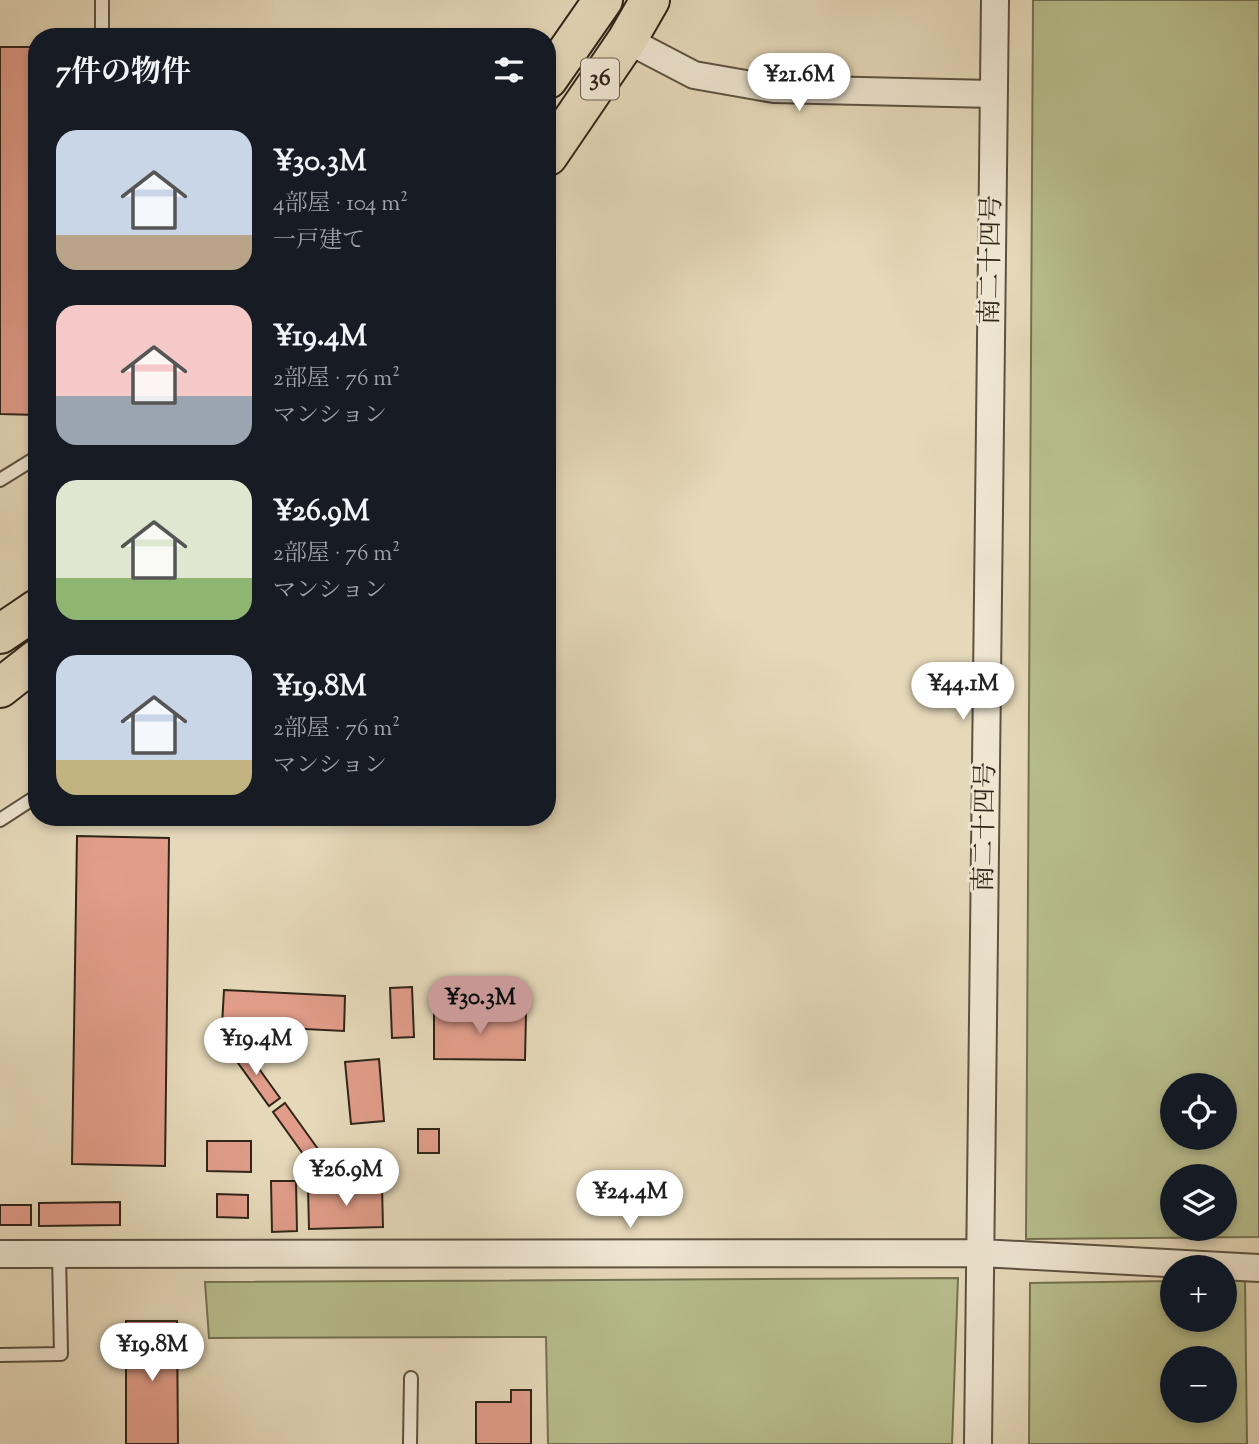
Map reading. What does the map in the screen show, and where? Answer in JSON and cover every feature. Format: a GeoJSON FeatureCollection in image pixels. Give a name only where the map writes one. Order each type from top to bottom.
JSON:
{"type":"FeatureCollection","features":[{"type":"Feature","properties":{"kind":"highway","name":"36"},"geometry":{"type":"LineString","coordinates":[[556,68],[603,0]]}},
{"type":"Feature","properties":{"kind":"highway","name":"36"},"geometry":{"type":"LineString","coordinates":[[556,144],[627,40],[650,0]]}},
{"type":"Feature","properties":{"kind":"highway"},"geometry":{"type":"LineString","coordinates":[[0,634],[28,615]]}},
{"type":"Feature","properties":{"kind":"highway"},"geometry":{"type":"LineString","coordinates":[[0,688],[28,666]]}},
{"type":"Feature","properties":{"kind":"street","name":"南二十四号"},"geometry":{"type":"LineString","coordinates":[[978,1444],[995,0]]}},
{"type":"Feature","properties":{"kind":"street"},"geometry":{"type":"LineString","coordinates":[[627,40],[694,75],[774,89],[993,94]]}},
{"type":"Feature","properties":{"kind":"street"},"geometry":{"type":"LineString","coordinates":[[0,1254],[981,1253],[1259,1268]]}},
{"type":"Feature","properties":{"kind":"lane"},"geometry":{"type":"LineString","coordinates":[[102,0],[102,28]]}},
{"type":"Feature","properties":{"kind":"lane"},"geometry":{"type":"LineString","coordinates":[[0,480],[28,463]]}},
{"type":"Feature","properties":{"kind":"lane"},"geometry":{"type":"LineString","coordinates":[[0,820],[28,802]]}},
{"type":"Feature","properties":{"kind":"lane"},"geometry":{"type":"LineString","coordinates":[[0,1355],[61,1354],[59,1254]]}},
{"type":"Feature","properties":{"kind":"lane"},"geometry":{"type":"LineString","coordinates":[[410,1444],[411,1378]]}},
{"type":"Feature","properties":{"kind":"green space"},"geometry":{"type":"Polygon","coordinates":[[[1033,0],[1259,0],[1259,1237],[1237,1237],[1237,1164],[1160,1164],[1160,1238],[1026,1239],[1033,0]]]}},
{"type":"Feature","properties":{"kind":"green space"},"geometry":{"type":"Polygon","coordinates":[[[958,1278],[952,1444],[548,1444],[546,1337],[209,1338],[205,1282],[958,1278]]]}},
{"type":"Feature","properties":{"kind":"green space"},"geometry":{"type":"Polygon","coordinates":[[[1237,1280],[1245,1280],[1247,1444],[1029,1444],[1030,1283],[1160,1281],[1160,1332],[1237,1332],[1237,1280]]]}},
{"type":"Feature","properties":{"kind":"building"},"geometry":{"type":"Polygon","coordinates":[[[0,47],[28,47],[28,415],[0,414],[0,47]]]}},
{"type":"Feature","properties":{"kind":"building"},"geometry":{"type":"Polygon","coordinates":[[[77,836],[169,838],[165,1166],[72,1164],[77,836]]]}},
{"type":"Feature","properties":{"kind":"building"},"geometry":{"type":"Polygon","coordinates":[[[412,987],[414,1037],[392,1038],[390,988],[412,987]]]}},
{"type":"Feature","properties":{"kind":"building"},"geometry":{"type":"Polygon","coordinates":[[[224,990],[345,996],[344,1031],[222,1025],[224,990]]]}},
{"type":"Feature","properties":{"kind":"building"},"geometry":{"type":"Polygon","coordinates":[[[434,1013],[526,1014],[525,1060],[434,1059],[434,1013]]]}},
{"type":"Feature","properties":{"kind":"building"},"geometry":{"type":"Polygon","coordinates":[[[244,1048],[280,1098],[269,1106],[233,1056],[244,1048]]]}},
{"type":"Feature","properties":{"kind":"building"},"geometry":{"type":"Polygon","coordinates":[[[379,1059],[384,1121],[351,1124],[345,1062],[379,1059]]]}},
{"type":"Feature","properties":{"kind":"building"},"geometry":{"type":"Polygon","coordinates":[[[285,1103],[323,1156],[311,1165],[273,1112],[285,1103]]]}},
{"type":"Feature","properties":{"kind":"building"},"geometry":{"type":"Polygon","coordinates":[[[418,1129],[439,1129],[439,1153],[418,1153],[418,1129]]]}},
{"type":"Feature","properties":{"kind":"building"},"geometry":{"type":"Polygon","coordinates":[[[207,1141],[251,1141],[251,1172],[207,1171],[207,1141]]]}},
{"type":"Feature","properties":{"kind":"building"},"geometry":{"type":"Polygon","coordinates":[[[271,1181],[296,1181],[297,1231],[272,1232],[271,1181]]]}},
{"type":"Feature","properties":{"kind":"building"},"geometry":{"type":"Polygon","coordinates":[[[382,1186],[383,1227],[309,1229],[308,1188],[382,1186]]]}},
{"type":"Feature","properties":{"kind":"building"},"geometry":{"type":"Polygon","coordinates":[[[217,1194],[248,1195],[248,1218],[217,1217],[217,1194]]]}},
{"type":"Feature","properties":{"kind":"building"},"geometry":{"type":"Polygon","coordinates":[[[120,1202],[120,1225],[39,1226],[39,1203],[120,1202]]]}},
{"type":"Feature","properties":{"kind":"building"},"geometry":{"type":"Polygon","coordinates":[[[0,1205],[31,1205],[31,1225],[0,1225],[0,1205]]]}},
{"type":"Feature","properties":{"kind":"building"},"geometry":{"type":"Polygon","coordinates":[[[126,1321],[177,1321],[178,1444],[126,1444],[126,1321]]]}},
{"type":"Feature","properties":{"kind":"building"},"geometry":{"type":"Polygon","coordinates":[[[511,1390],[531,1390],[531,1444],[476,1444],[476,1402],[511,1402],[511,1390]]]}}]}
